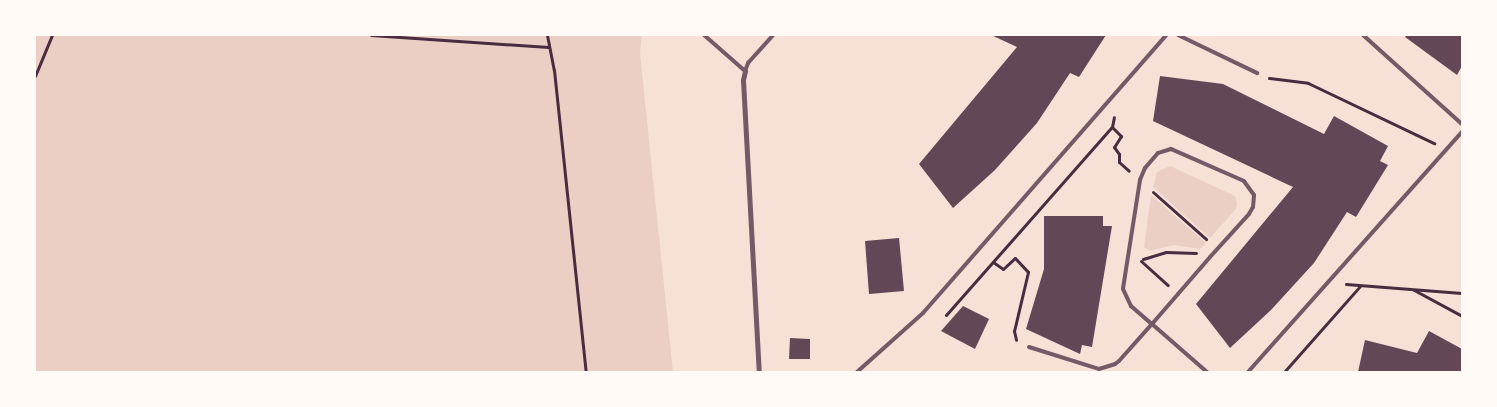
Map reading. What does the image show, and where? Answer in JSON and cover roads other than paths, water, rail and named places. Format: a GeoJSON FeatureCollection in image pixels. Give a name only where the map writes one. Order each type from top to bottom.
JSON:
{"type":"FeatureCollection","features":[{"type":"Feature","properties":{"kind":"street"},"geometry":{"type":"LineString","coordinates":[[745,71],[743,80],[759,372]]}},
{"type":"Feature","properties":{"kind":"lane"},"geometry":{"type":"LineString","coordinates":[[704,35],[745,71],[748,63],[773,35]]}},
{"type":"Feature","properties":{"kind":"lane"},"geometry":{"type":"LineString","coordinates":[[857,372],[923,313],[1166,35]]}},
{"type":"Feature","properties":{"kind":"lane"},"geometry":{"type":"LineString","coordinates":[[1178,35],[1257,73]]}},
{"type":"Feature","properties":{"kind":"lane"},"geometry":{"type":"LineString","coordinates":[[1365,36],[1462,124]]}},
{"type":"Feature","properties":{"kind":"lane"},"geometry":{"type":"LineString","coordinates":[[1248,372],[1462,132]]}},
{"type":"Feature","properties":{"kind":"lane"},"geometry":{"type":"LineString","coordinates":[[1029,347],[1092,367],[1106,368],[1118,361],[1152,324],[1210,257],[1218,250],[1253,207],[1252,190],[1244,181],[1171,149],[1158,153],[1145,168],[1140,180],[1123,283],[1124,296],[1131,306],[1152,324],[1207,372]]}}]}
